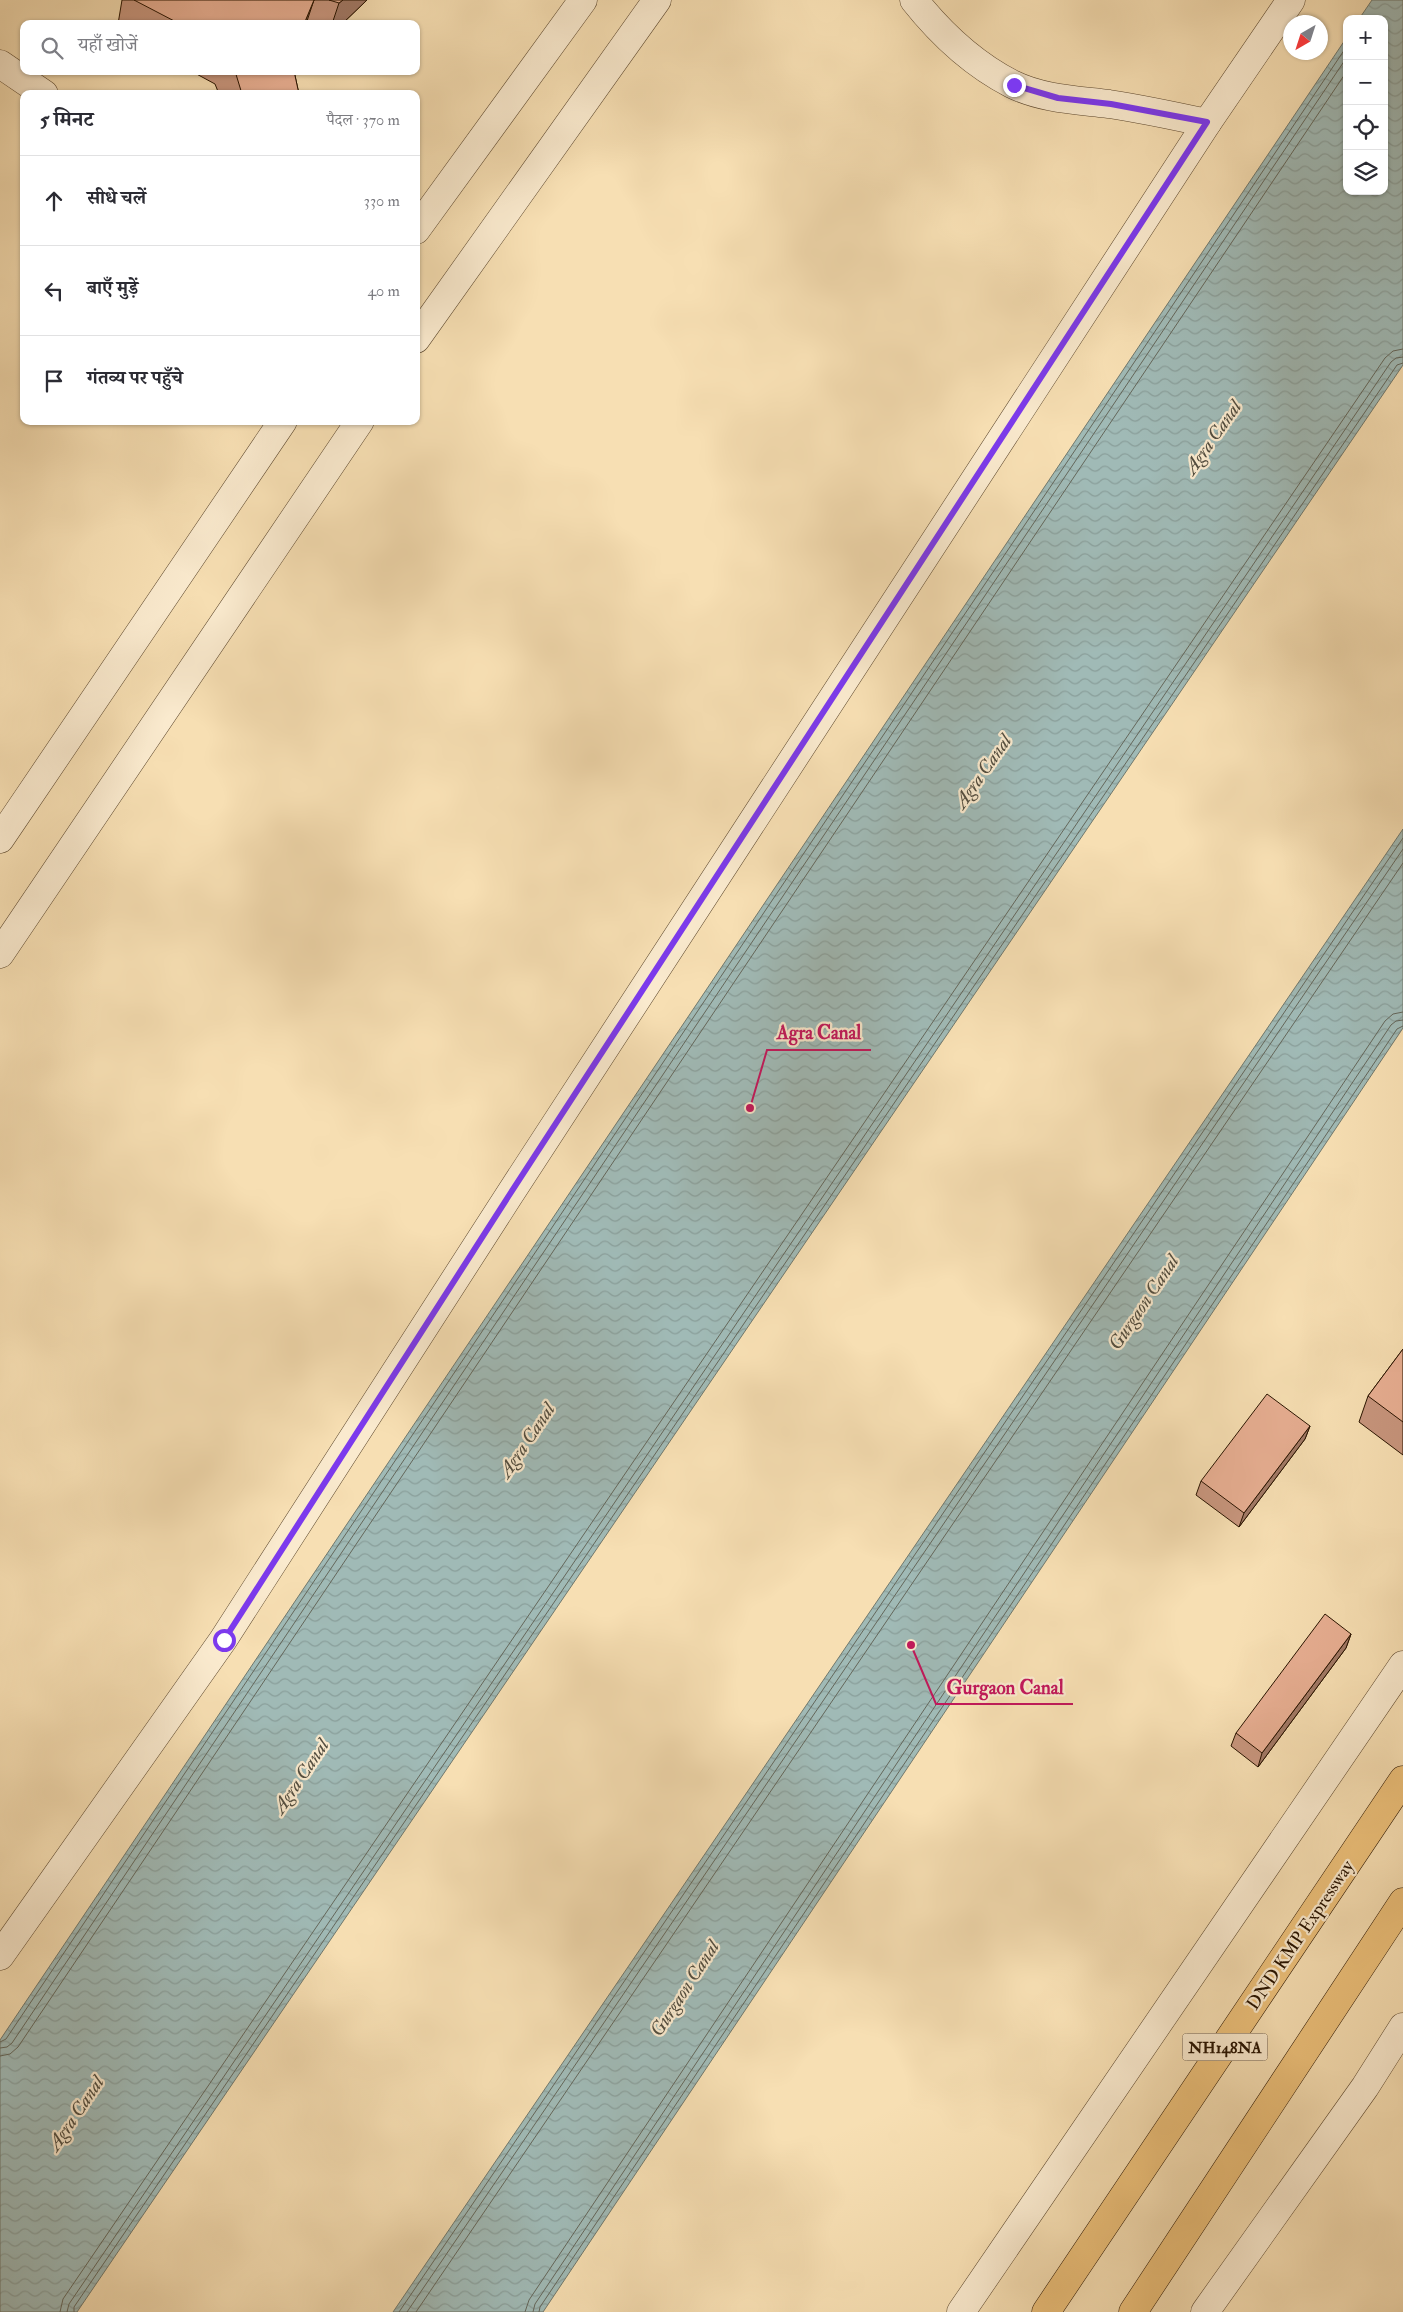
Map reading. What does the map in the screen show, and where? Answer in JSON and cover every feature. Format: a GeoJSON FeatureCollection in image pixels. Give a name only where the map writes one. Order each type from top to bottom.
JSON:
{"type":"FeatureCollection","features":[{"type":"Feature","properties":{"kind":"highway","name":"DND KMP Expressway"},"geometry":{"type":"LineString","coordinates":[[1046,2312],[1403,1780]]}},
{"type":"Feature","properties":{"kind":"highway","name":"NH148NA"},"geometry":{"type":"LineString","coordinates":[[1133,2312],[1403,1902]]}},
{"type":"Feature","properties":{"kind":"street"},"geometry":{"type":"LineString","coordinates":[[420,224],[583,0]]}},
{"type":"Feature","properties":{"kind":"street"},"geometry":{"type":"LineString","coordinates":[[420,333],[656,0]]}},
{"type":"Feature","properties":{"kind":"street"},"geometry":{"type":"LineString","coordinates":[[914,0],[931,22],[972,60],[1014,85],[1058,98],[1111,104],[1207,122]]}},
{"type":"Feature","properties":{"kind":"street"},"geometry":{"type":"LineString","coordinates":[[0,1956],[224,1640],[518,1180],[1207,122],[1292,0]]}},
{"type":"Feature","properties":{"kind":"street"},"geometry":{"type":"LineString","coordinates":[[0,64],[38,90]]}},
{"type":"Feature","properties":{"kind":"street"},"geometry":{"type":"LineString","coordinates":[[0,839],[280,425]]}},
{"type":"Feature","properties":{"kind":"street"},"geometry":{"type":"LineString","coordinates":[[0,954],[357,425]]}},
{"type":"Feature","properties":{"kind":"street"},"geometry":{"type":"LineString","coordinates":[[961,2312],[1403,1666]]}},
{"type":"Feature","properties":{"kind":"street"},"geometry":{"type":"LineString","coordinates":[[1205,2312],[1365,2087],[1403,2028]]}},
{"type":"Feature","properties":{"kind":"water"},"geometry":{"type":"Polygon","coordinates":[[[1372,0],[1403,0],[1403,365],[77,2312],[0,2312],[0,2040],[1343,43],[1343,195],[1388,195],[1388,15],[1362,15],[1372,0]]]}},
{"type":"Feature","properties":{"kind":"water"},"geometry":{"type":"Polygon","coordinates":[[[1403,829],[1403,1028],[543,2312],[393,2312],[1403,829]]]}},
{"type":"Feature","properties":{"kind":"building"},"geometry":{"type":"Polygon","coordinates":[[[134,0],[314,0],[306,20],[172,20],[134,0]]]}},
{"type":"Feature","properties":{"kind":"building"},"geometry":{"type":"Polygon","coordinates":[[[329,0],[343,0],[339,3],[329,0]]]}},
{"type":"Feature","properties":{"kind":"building"},"geometry":{"type":"Polygon","coordinates":[[[236,75],[295,75],[298,90],[241,90],[236,75]]]}},
{"type":"Feature","properties":{"kind":"building"},"geometry":{"type":"Polygon","coordinates":[[[1403,1349],[1403,1422],[1368,1396],[1403,1349]]]}},
{"type":"Feature","properties":{"kind":"building"},"geometry":{"type":"Polygon","coordinates":[[[1267,1394],[1310,1426],[1244,1513],[1201,1481],[1267,1394]]]}},
{"type":"Feature","properties":{"kind":"building"},"geometry":{"type":"Polygon","coordinates":[[[1325,1614],[1351,1634],[1262,1753],[1236,1733],[1325,1614]]]}},
{"type":"Feature","properties":{"kind":"place","name":"Agra Canal"},"geometry":{"type":"Point","coordinates":[750,1108]}},
{"type":"Feature","properties":{"kind":"place","name":"Gurgaon Canal"},"geometry":{"type":"Point","coordinates":[911,1645]}},
{"type":"Feature","properties":{"kind":"route"},"geometry":{"type":"LineString","coordinates":[[224,1640],[508,1197],[1207,122],[1111,104],[1058,98],[1014,85]]}}]}
